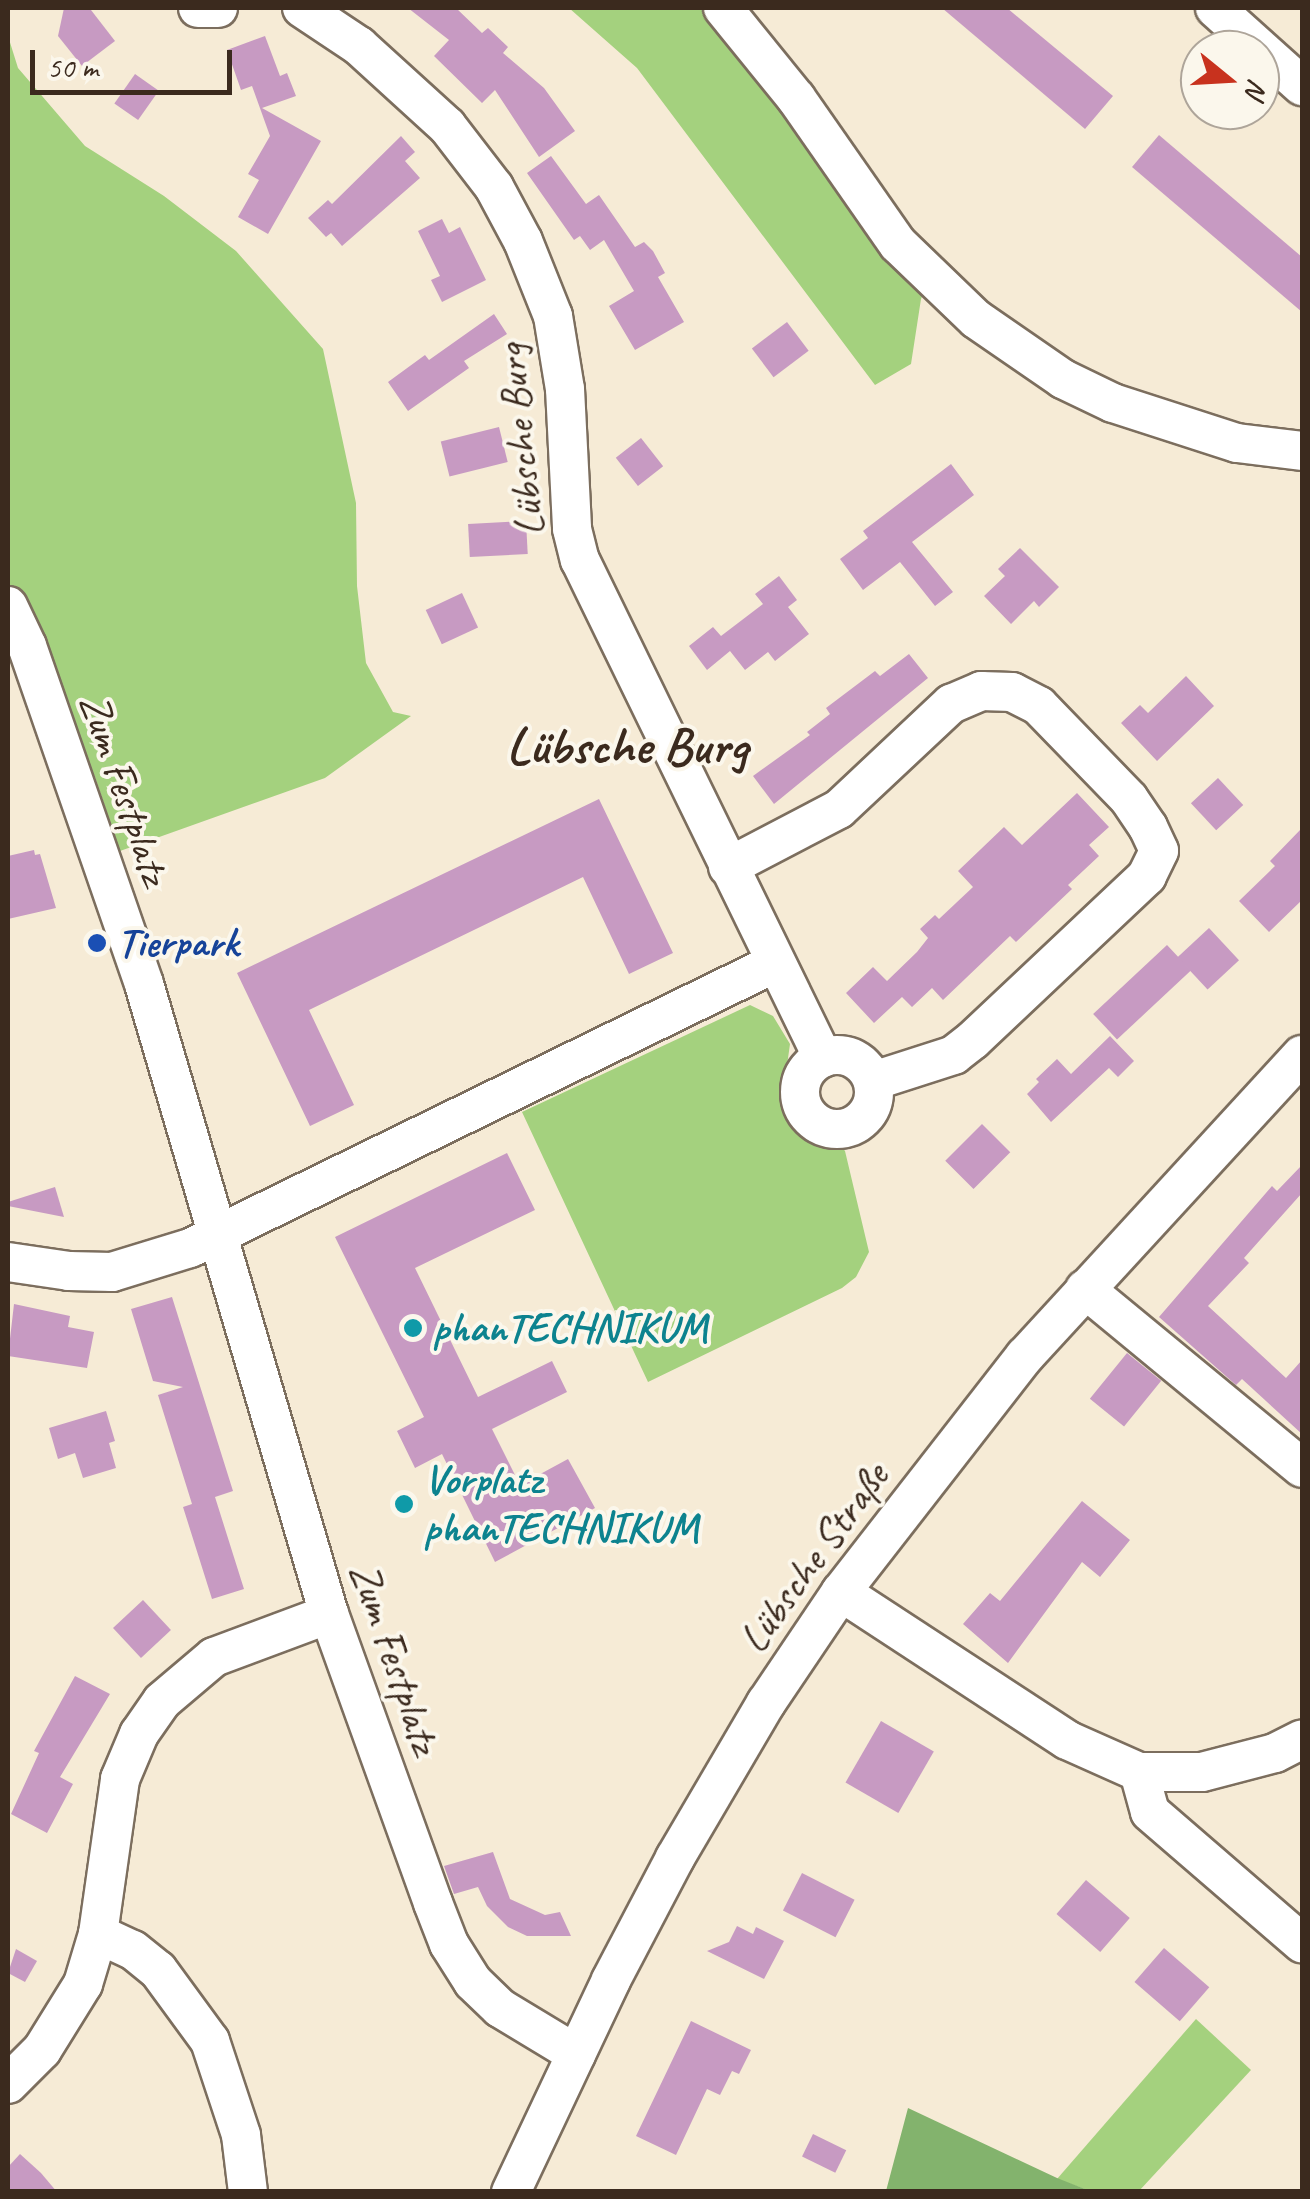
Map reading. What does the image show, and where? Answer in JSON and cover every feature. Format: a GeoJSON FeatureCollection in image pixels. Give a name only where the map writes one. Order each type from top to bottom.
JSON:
{"type":"FeatureCollection","features":[{"type":"Feature","properties":{"kind":"street"},"geometry":{"type":"LineString","coordinates":[[198,8],[218,8]]}},
{"type":"Feature","properties":{"kind":"street","name":"Lübsche Burg"},"geometry":{"type":"LineString","coordinates":[[302,8],[360,46],[447,126],[494,188],[523,242],[552,316],[566,388],[572,529],[580,560],[823,1058]]}},
{"type":"Feature","properties":{"kind":"street"},"geometry":{"type":"LineString","coordinates":[[724,8],[796,98],[898,244],[976,319],[1063,378],[1113,403],[1237,443],[1302,451]]}},
{"type":"Feature","properties":{"kind":"street"},"geometry":{"type":"LineString","coordinates":[[1215,8],[1298,69]]}},
{"type":"Feature","properties":{"kind":"street","name":"Zum Festplatz"},"geometry":{"type":"LineString","coordinates":[[8,606],[27,646],[104,864],[220,1233],[276,1441],[329,1614],[449,1944],[474,1982],[500,2008],[576,2054]]}},
{"type":"Feature","properties":{"kind":"street"},"geometry":{"type":"LineString","coordinates":[[728,867],[839,810],[951,704],[981,692],[1012,692],[1039,706],[1128,799],[1148,827],[1159,851],[1147,876],[985,1029],[954,1055],[873,1081]]}},
{"type":"Feature","properties":{"kind":"street"},"geometry":{"type":"LineString","coordinates":[[8,1262],[69,1271],[112,1272],[172,1255],[775,963]]}},
{"type":"Feature","properties":{"kind":"street"},"geometry":{"type":"LineString","coordinates":[[843,1056],[856,1060],[873,1081],[872,1104],[858,1123],[840,1129],[818,1124],[803,1106],[801,1083],[823,1058],[843,1056]]}},
{"type":"Feature","properties":{"kind":"street","name":"Lübsche Straße"},"geometry":{"type":"LineString","coordinates":[[511,2192],[674,1858],[766,1703],[841,1592],[964,1430],[1085,1289],[1302,1056]]}},
{"type":"Feature","properties":{"kind":"street"},"geometry":{"type":"LineString","coordinates":[[1085,1289],[1302,1468]]}},
{"type":"Feature","properties":{"kind":"street"},"geometry":{"type":"LineString","coordinates":[[841,1592],[1067,1740],[1139,1772],[1202,1772],[1275,1753],[1302,1739]]}},
{"type":"Feature","properties":{"kind":"street"},"geometry":{"type":"LineString","coordinates":[[8,2084],[42,2050],[83,1984],[98,1934],[120,1780],[139,1734],[162,1700],[214,1657],[329,1614]]}},
{"type":"Feature","properties":{"kind":"street"},"geometry":{"type":"LineString","coordinates":[[1139,1772],[1150,1812],[1302,1943]]}},
{"type":"Feature","properties":{"kind":"street"},"geometry":{"type":"LineString","coordinates":[[98,1934],[133,1950],[158,1970],[210,2042],[241,2134],[248,2192]]}},
{"type":"Feature","properties":{"kind":"green space"},"geometry":{"type":"Polygon","coordinates":[[[569,8],[723,8],[930,278],[921,299],[911,364],[875,385],[637,68],[569,8]]]}},
{"type":"Feature","properties":{"kind":"green space"},"geometry":{"type":"Polygon","coordinates":[[[8,36],[18,68],[85,146],[164,196],[236,251],[323,349],[356,503],[357,586],[366,663],[393,712],[411,716],[325,778],[120,851],[95,777],[8,606],[8,36]]]}},
{"type":"Feature","properties":{"kind":"green space"},"geometry":{"type":"Polygon","coordinates":[[[750,1005],[773,1016],[790,1044],[783,1094],[790,1117],[815,1140],[839,1144],[845,1151],[869,1252],[856,1277],[842,1288],[648,1382],[522,1112],[750,1005]]]}},
{"type":"Feature","properties":{"kind":"green space"},"geometry":{"type":"Polygon","coordinates":[[[1196,2019],[1251,2070],[1139,2191],[1090,2191],[1057,2179],[1196,2019]]]}},
{"type":"Feature","properties":{"kind":"green space"},"geometry":{"type":"Polygon","coordinates":[[[908,2108],[1057,2178],[1090,2191],[886,2191],[908,2108]]]}},
{"type":"Feature","properties":{"kind":"building"},"geometry":{"type":"Polygon","coordinates":[[[64,8],[91,10],[115,41],[82,66],[58,36],[64,8]]]}},
{"type":"Feature","properties":{"kind":"building"},"geometry":{"type":"Polygon","coordinates":[[[408,8],[456,8],[482,33],[488,28],[508,47],[503,53],[544,88],[575,131],[539,157],[495,90],[482,103],[434,56],[449,40],[408,8]]]}},
{"type":"Feature","properties":{"kind":"building"},"geometry":{"type":"Polygon","coordinates":[[[942,8],[1007,8],[1113,96],[1085,129],[942,8]]]}},
{"type":"Feature","properties":{"kind":"building"},"geometry":{"type":"Polygon","coordinates":[[[265,36],[280,76],[287,73],[296,96],[262,108],[321,141],[268,234],[238,217],[259,180],[248,174],[270,136],[252,86],[241,90],[227,50],[265,36]]]}},
{"type":"Feature","properties":{"kind":"building"},"geometry":{"type":"Polygon","coordinates":[[[135,74],[159,91],[138,120],[114,103],[135,74]]]}},
{"type":"Feature","properties":{"kind":"building"},"geometry":{"type":"Polygon","coordinates":[[[1159,135],[1302,257],[1302,312],[1132,167],[1159,135]]]}},
{"type":"Feature","properties":{"kind":"building"},"geometry":{"type":"Polygon","coordinates":[[[401,136],[415,152],[405,161],[420,178],[342,246],[331,233],[326,237],[308,218],[328,200],[332,204],[401,136]]]}},
{"type":"Feature","properties":{"kind":"building"},"geometry":{"type":"Polygon","coordinates":[[[551,156],[586,204],[599,195],[635,247],[644,242],[653,251],[665,273],[658,277],[684,322],[635,350],[609,306],[634,291],[604,240],[590,250],[580,236],[574,240],[527,173],[551,156]]]}},
{"type":"Feature","properties":{"kind":"building"},"geometry":{"type":"Polygon","coordinates":[[[442,219],[449,233],[460,227],[486,280],[442,302],[431,280],[440,276],[418,231],[442,219]]]}},
{"type":"Feature","properties":{"kind":"building"},"geometry":{"type":"Polygon","coordinates":[[[494,314],[507,334],[464,361],[469,368],[408,411],[388,382],[425,355],[429,360],[494,314]]]}},
{"type":"Feature","properties":{"kind":"building"},"geometry":{"type":"Polygon","coordinates":[[[787,322],[809,351],[774,377],[752,348],[787,322]]]}},
{"type":"Feature","properties":{"kind":"building"},"geometry":{"type":"Polygon","coordinates":[[[499,427],[508,462],[449,476],[441,442],[499,427]]]}},
{"type":"Feature","properties":{"kind":"building"},"geometry":{"type":"Polygon","coordinates":[[[641,438],[663,466],[638,486],[616,458],[641,438]]]}},
{"type":"Feature","properties":{"kind":"building"},"geometry":{"type":"Polygon","coordinates":[[[951,464],[974,495],[912,542],[953,592],[935,606],[900,562],[863,590],[840,559],[868,538],[863,531],[951,464]]]}},
{"type":"Feature","properties":{"kind":"building"},"geometry":{"type":"Polygon","coordinates":[[[526,521],[528,554],[470,557],[468,524],[526,521]]]}},
{"type":"Feature","properties":{"kind":"building"},"geometry":{"type":"Polygon","coordinates":[[[1020,548],[1059,587],[1039,607],[1034,601],[1011,624],[984,596],[1005,576],[998,569],[1020,548]]]}},
{"type":"Feature","properties":{"kind":"building"},"geometry":{"type":"Polygon","coordinates":[[[779,576],[797,600],[788,607],[809,634],[775,661],[768,652],[745,670],[730,651],[707,670],[689,646],[713,627],[721,636],[763,604],[755,594],[779,576]]]}},
{"type":"Feature","properties":{"kind":"building"},"geometry":{"type":"Polygon","coordinates":[[[462,593],[478,627],[442,644],[426,610],[462,593]]]}},
{"type":"Feature","properties":{"kind":"building"},"geometry":{"type":"Polygon","coordinates":[[[909,654],[928,678],[774,804],[753,776],[810,735],[807,732],[830,714],[826,708],[875,671],[880,676],[909,654]]]}},
{"type":"Feature","properties":{"kind":"building"},"geometry":{"type":"Polygon","coordinates":[[[1186,676],[1214,706],[1157,761],[1121,723],[1140,705],[1148,713],[1186,676]]]}},
{"type":"Feature","properties":{"kind":"building"},"geometry":{"type":"Polygon","coordinates":[[[1218,778],[1243,805],[1216,830],[1191,803],[1218,778]]]}},
{"type":"Feature","properties":{"kind":"building"},"geometry":{"type":"Polygon","coordinates":[[[1077,793],[1109,827],[1089,845],[1099,856],[1068,885],[1072,889],[1016,942],[1010,936],[943,1000],[932,988],[912,1007],[902,997],[874,1023],[846,993],[873,967],[887,981],[917,952],[928,938],[920,929],[935,915],[939,919],[973,887],[958,871],[1004,827],[1022,845],[1077,793]]]}},
{"type":"Feature","properties":{"kind":"building"},"geometry":{"type":"Polygon","coordinates":[[[599,799],[673,953],[629,974],[583,877],[309,1010],[354,1105],[310,1126],[237,973],[599,799]]]}},
{"type":"Feature","properties":{"kind":"building"},"geometry":{"type":"Polygon","coordinates":[[[1302,828],[1302,900],[1269,932],[1239,901],[1275,866],[1270,861],[1302,828]]]}},
{"type":"Feature","properties":{"kind":"building"},"geometry":{"type":"Polygon","coordinates":[[[34,850],[35,855],[40,854],[56,908],[8,919],[8,856],[34,850]]]}},
{"type":"Feature","properties":{"kind":"building"},"geometry":{"type":"Polygon","coordinates":[[[1209,928],[1239,960],[1208,990],[1178,957],[1209,928]]]}},
{"type":"Feature","properties":{"kind":"building"},"geometry":{"type":"Polygon","coordinates":[[[1167,945],[1191,971],[1117,1039],[1093,1014],[1167,945]]]}},
{"type":"Feature","properties":{"kind":"building"},"geometry":{"type":"Polygon","coordinates":[[[1110,1036],[1134,1061],[1118,1077],[1109,1068],[1051,1122],[1027,1094],[1039,1082],[1036,1079],[1057,1059],[1071,1074],[1110,1036]]]}},
{"type":"Feature","properties":{"kind":"building"},"geometry":{"type":"Polygon","coordinates":[[[982,1124],[1010,1152],[974,1189],[945,1161],[982,1124]]]}},
{"type":"Feature","properties":{"kind":"building","name":"phanTECHNIKUM"},"geometry":{"type":"Polygon","coordinates":[[[507,1153],[535,1210],[415,1268],[478,1397],[552,1361],[567,1392],[492,1429],[520,1485],[568,1459],[595,1508],[495,1562],[442,1454],[415,1468],[397,1431],[424,1417],[335,1237],[507,1153]]]}},
{"type":"Feature","properties":{"kind":"building"},"geometry":{"type":"Polygon","coordinates":[[[1302,1165],[1302,1193],[1244,1258],[1249,1263],[1208,1306],[1286,1378],[1302,1360],[1302,1434],[1242,1379],[1236,1385],[1159,1317],[1272,1186],[1277,1191],[1302,1165]]]}},
{"type":"Feature","properties":{"kind":"building"},"geometry":{"type":"Polygon","coordinates":[[[55,1187],[64,1217],[8,1206],[8,1202],[55,1187]]]}},
{"type":"Feature","properties":{"kind":"building"},"geometry":{"type":"Polygon","coordinates":[[[172,1297],[233,1491],[215,1497],[244,1589],[212,1599],[183,1507],[192,1504],[158,1395],[183,1387],[153,1381],[131,1309],[172,1297]]]}},
{"type":"Feature","properties":{"kind":"building"},"geometry":{"type":"Polygon","coordinates":[[[14,1304],[70,1316],[68,1327],[94,1332],[87,1368],[8,1356],[14,1304]]]}},
{"type":"Feature","properties":{"kind":"building"},"geometry":{"type":"Polygon","coordinates":[[[1127,1353],[1161,1381],[1124,1427],[1090,1399],[1127,1353]]]}},
{"type":"Feature","properties":{"kind":"building"},"geometry":{"type":"Polygon","coordinates":[[[106,1411],[115,1441],[109,1443],[116,1468],[83,1478],[75,1453],[58,1459],[49,1428],[106,1411]]]}},
{"type":"Feature","properties":{"kind":"building"},"geometry":{"type":"Polygon","coordinates":[[[1082,1501],[1130,1540],[1100,1577],[1082,1562],[1008,1663],[963,1624],[990,1593],[1000,1601],[1082,1501]]]}},
{"type":"Feature","properties":{"kind":"building"},"geometry":{"type":"Polygon","coordinates":[[[143,1600],[171,1630],[141,1658],[113,1628],[143,1600]]]}},
{"type":"Feature","properties":{"kind":"building"},"geometry":{"type":"Polygon","coordinates":[[[75,1676],[110,1694],[60,1777],[73,1784],[47,1833],[11,1814],[39,1753],[34,1751],[75,1676]]]}},
{"type":"Feature","properties":{"kind":"building"},"geometry":{"type":"Polygon","coordinates":[[[881,1721],[934,1752],[898,1813],[846,1782],[881,1721]]]}},
{"type":"Feature","properties":{"kind":"building"},"geometry":{"type":"Polygon","coordinates":[[[493,1852],[510,1899],[545,1915],[560,1912],[571,1936],[527,1936],[508,1927],[487,1906],[478,1887],[454,1894],[444,1866],[493,1852]]]}},
{"type":"Feature","properties":{"kind":"building"},"geometry":{"type":"Polygon","coordinates":[[[802,1873],[855,1900],[836,1937],[783,1910],[802,1873]]]}},
{"type":"Feature","properties":{"kind":"building"},"geometry":{"type":"Polygon","coordinates":[[[1086,1880],[1130,1918],[1100,1952],[1056,1914],[1086,1880]]]}},
{"type":"Feature","properties":{"kind":"building"},"geometry":{"type":"Polygon","coordinates":[[[737,1926],[753,1934],[756,1927],[784,1941],[764,1979],[707,1951],[729,1942],[737,1926]]]}},
{"type":"Feature","properties":{"kind":"building"},"geometry":{"type":"Polygon","coordinates":[[[1164,1948],[1209,1987],[1180,2021],[1134,1982],[1164,1948]]]}},
{"type":"Feature","properties":{"kind":"building"},"geometry":{"type":"Polygon","coordinates":[[[16,1949],[37,1961],[25,1982],[8,1973],[16,1949]]]}},
{"type":"Feature","properties":{"kind":"building"},"geometry":{"type":"Polygon","coordinates":[[[691,2021],[751,2050],[739,2074],[732,2071],[720,2095],[707,2089],[676,2155],[636,2136],[691,2021]]]}},
{"type":"Feature","properties":{"kind":"building"},"geometry":{"type":"Polygon","coordinates":[[[813,2134],[846,2150],[835,2173],[802,2156],[813,2134]]]}},
{"type":"Feature","properties":{"kind":"building"},"geometry":{"type":"Polygon","coordinates":[[[20,2154],[57,2192],[8,2192],[8,2167],[20,2154]]]}},
{"type":"Feature","properties":{"kind":"place","name":"Tierpark"},"geometry":{"type":"Point","coordinates":[97,943]}},
{"type":"Feature","properties":{"kind":"place","name":"phanTECHNIKUM"},"geometry":{"type":"Point","coordinates":[413,1328]}},
{"type":"Feature","properties":{"kind":"place","name":"Vorplatz phanTECHNIKUM"},"geometry":{"type":"Point","coordinates":[404,1504]}},
{"type":"Feature","properties":{"kind":"district","name":"Lübsche Burg"},"geometry":{"type":"Point","coordinates":[627,747]}}]}
